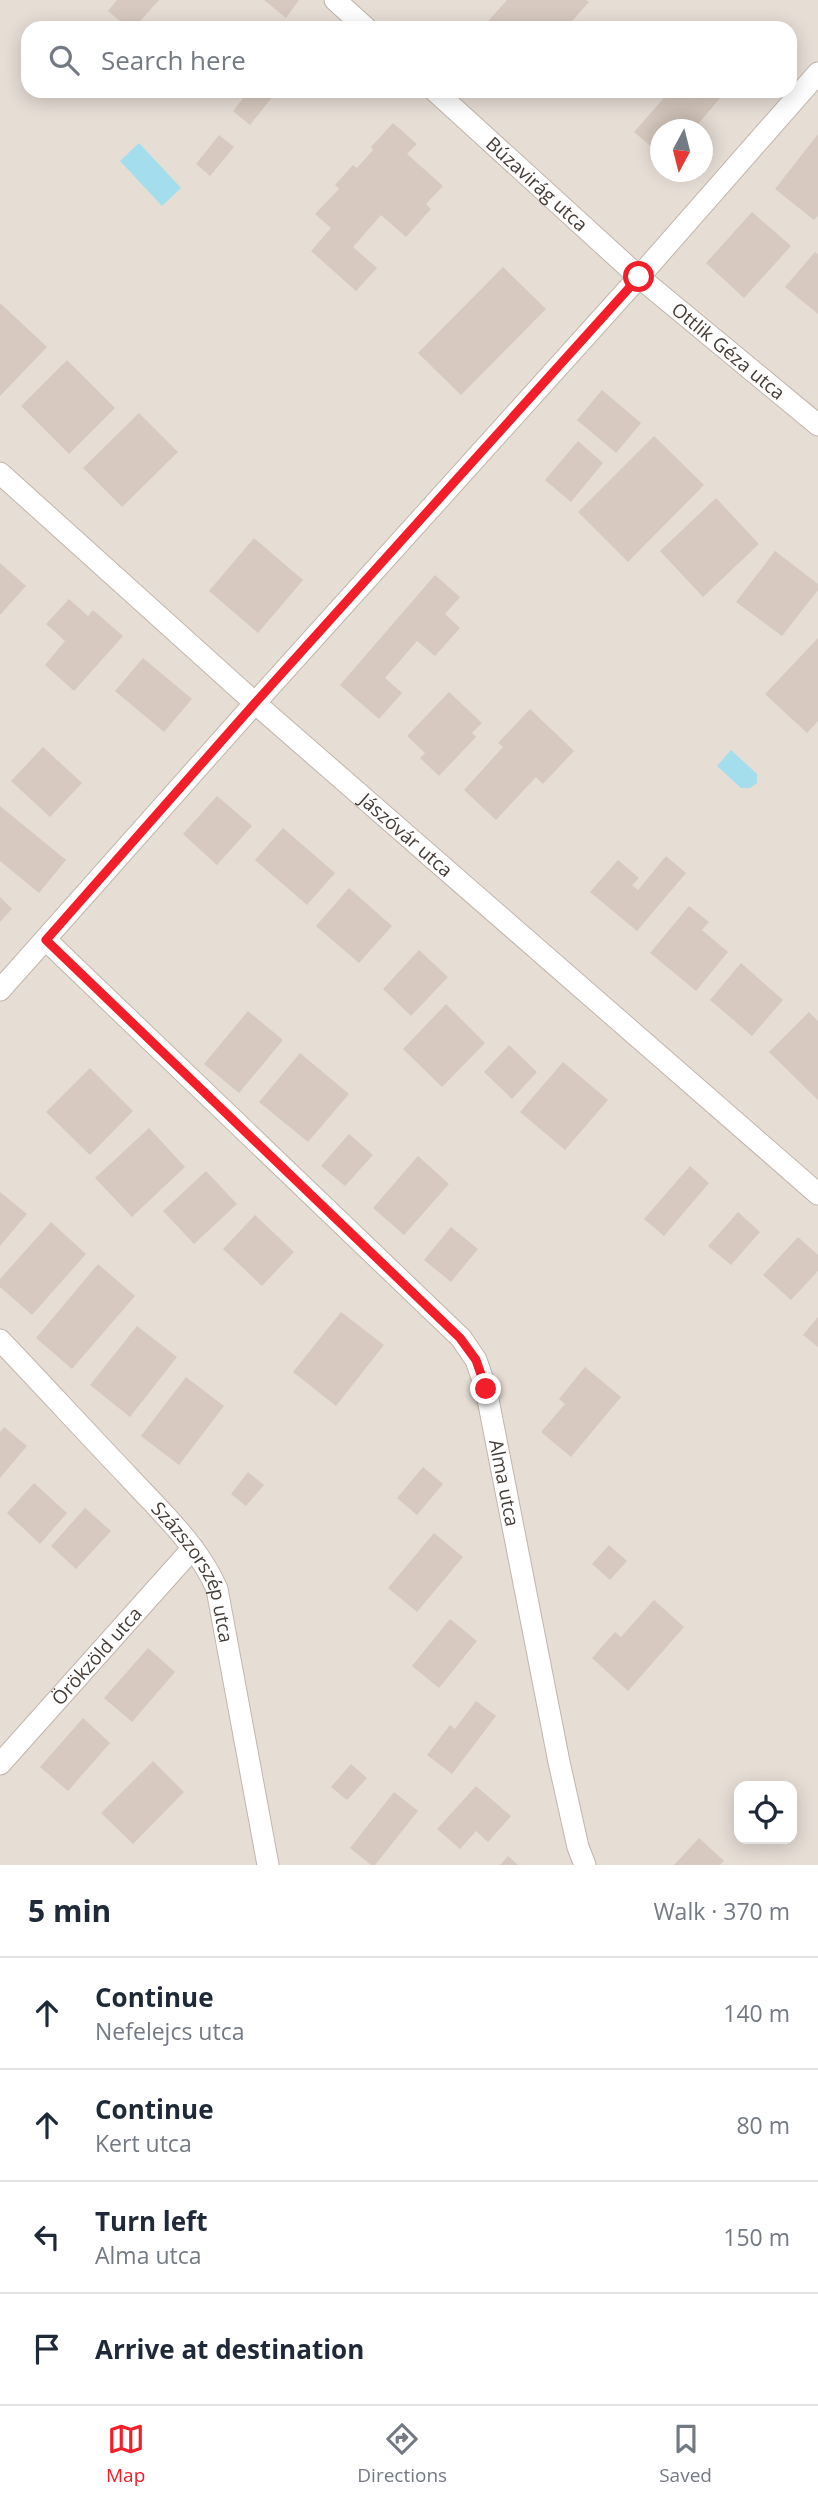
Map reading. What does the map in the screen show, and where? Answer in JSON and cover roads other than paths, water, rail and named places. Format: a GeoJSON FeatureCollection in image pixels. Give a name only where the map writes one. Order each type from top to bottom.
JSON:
{"type":"FeatureCollection","features":[{"type":"Feature","properties":{"kind":"street"},"geometry":{"type":"LineString","coordinates":[[335,0],[358,21]]}},
{"type":"Feature","properties":{"kind":"street"},"geometry":{"type":"LineString","coordinates":[[797,97],[818,73]]}},
{"type":"Feature","properties":{"kind":"street","name":"Búzavirág utca"},"geometry":{"type":"LineString","coordinates":[[443,98],[639,277]]}},
{"type":"Feature","properties":{"kind":"street"},"geometry":{"type":"LineString","coordinates":[[0,990],[796,98]]}},
{"type":"Feature","properties":{"kind":"street","name":"Ottlik Géza utca"},"geometry":{"type":"LineString","coordinates":[[639,277],[818,425]]}},
{"type":"Feature","properties":{"kind":"street","name":"Jászóvár utca"},"geometry":{"type":"LineString","coordinates":[[0,473],[255,703],[818,1194]]}},
{"type":"Feature","properties":{"kind":"street","name":"Alma utca"},"geometry":{"type":"LineString","coordinates":[[46,940],[451,1329],[476,1360],[486,1389],[559,1762],[585,1865]]}},
{"type":"Feature","properties":{"kind":"street","name":"Százszorszép utca"},"geometry":{"type":"LineString","coordinates":[[0,1340],[193,1548],[210,1572],[217,1588],[268,1865]]}},
{"type":"Feature","properties":{"kind":"street","name":"Örökzöld utca"},"geometry":{"type":"LineString","coordinates":[[0,1764],[193,1548]]}},
{"type":"Feature","properties":{"kind":"water"},"geometry":{"type":"Polygon","coordinates":[[[139,143],[181,188],[162,206],[120,161],[139,143]]]}},
{"type":"Feature","properties":{"kind":"water"},"geometry":{"type":"Polygon","coordinates":[[[731,750],[757,774],[757,783],[750,788],[741,788],[717,766],[731,750]]]}}]}
